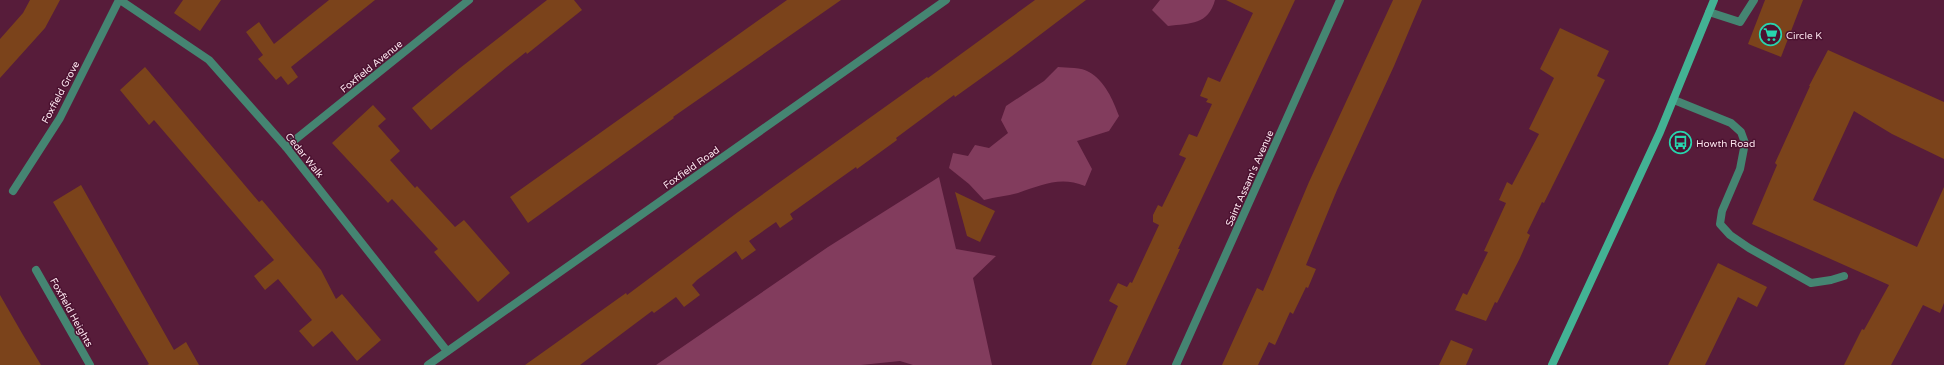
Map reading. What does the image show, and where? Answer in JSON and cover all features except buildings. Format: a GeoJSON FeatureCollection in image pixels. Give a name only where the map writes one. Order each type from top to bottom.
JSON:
{"type":"FeatureCollection","features":[{"type":"Feature","properties":{"kind":"main road"},"geometry":{"type":"LineString","coordinates":[[1552,365],[1674,100],[1714,0]]}},
{"type":"Feature","properties":{"kind":"street","name":"Cedar Walk"},"geometry":{"type":"LineString","coordinates":[[120,0],[209,60],[286,147],[447,351]]}},
{"type":"Feature","properties":{"kind":"street","name":"Foxfield Grove"},"geometry":{"type":"LineString","coordinates":[[13,191],[60,118],[120,0]]}},
{"type":"Feature","properties":{"kind":"street","name":"Foxfield Avenue"},"geometry":{"type":"LineString","coordinates":[[286,147],[469,0]]}},
{"type":"Feature","properties":{"kind":"street","name":"Foxfield Road"},"geometry":{"type":"LineString","coordinates":[[428,365],[946,0]]}},
{"type":"Feature","properties":{"kind":"street","name":"Saint Assam's Avenue"},"geometry":{"type":"LineString","coordinates":[[1176,365],[1340,0]]}},
{"type":"Feature","properties":{"kind":"street"},"geometry":{"type":"LineString","coordinates":[[1709,12],[1740,22],[1754,0]]}},
{"type":"Feature","properties":{"kind":"street"},"geometry":{"type":"LineString","coordinates":[[1674,100],[1731,123],[1741,132],[1745,142],[1743,157],[1738,176],[1722,211],[1720,224],[1730,235],[1796,276],[1811,283],[1831,280],[1844,276]]}},
{"type":"Feature","properties":{"kind":"street","name":"Foxfield Heights"},"geometry":{"type":"LineString","coordinates":[[36,270],[90,365]]}},
{"type":"Feature","properties":{"kind":"shaded area"},"geometry":{"type":"Polygon","coordinates":[[[1160,0],[1215,0],[1208,14],[1198,21],[1168,26],[1152,10],[1160,0]]]}},
{"type":"Feature","properties":{"kind":"shaded area"},"geometry":{"type":"Polygon","coordinates":[[[1058,67],[1086,70],[1100,80],[1108,91],[1119,116],[1109,131],[1077,141],[1092,169],[1085,186],[1067,182],[1051,183],[1018,193],[984,200],[969,184],[949,168],[953,153],[968,156],[975,145],[989,148],[1008,133],[1001,120],[1006,106],[1044,81],[1058,67]]]}},
{"type":"Feature","properties":{"kind":"shaded area"},"geometry":{"type":"Polygon","coordinates":[[[939,177],[956,249],[996,256],[973,278],[992,365],[913,365],[900,361],[861,365],[656,365],[828,247],[939,177]]]}},
{"type":"Feature","properties":{"kind":"place","name":"Circle K"},"geometry":{"type":"Point","coordinates":[1770,35]}},
{"type":"Feature","properties":{"kind":"place","name":"Howth Road"},"geometry":{"type":"Point","coordinates":[1680,143]}}]}
